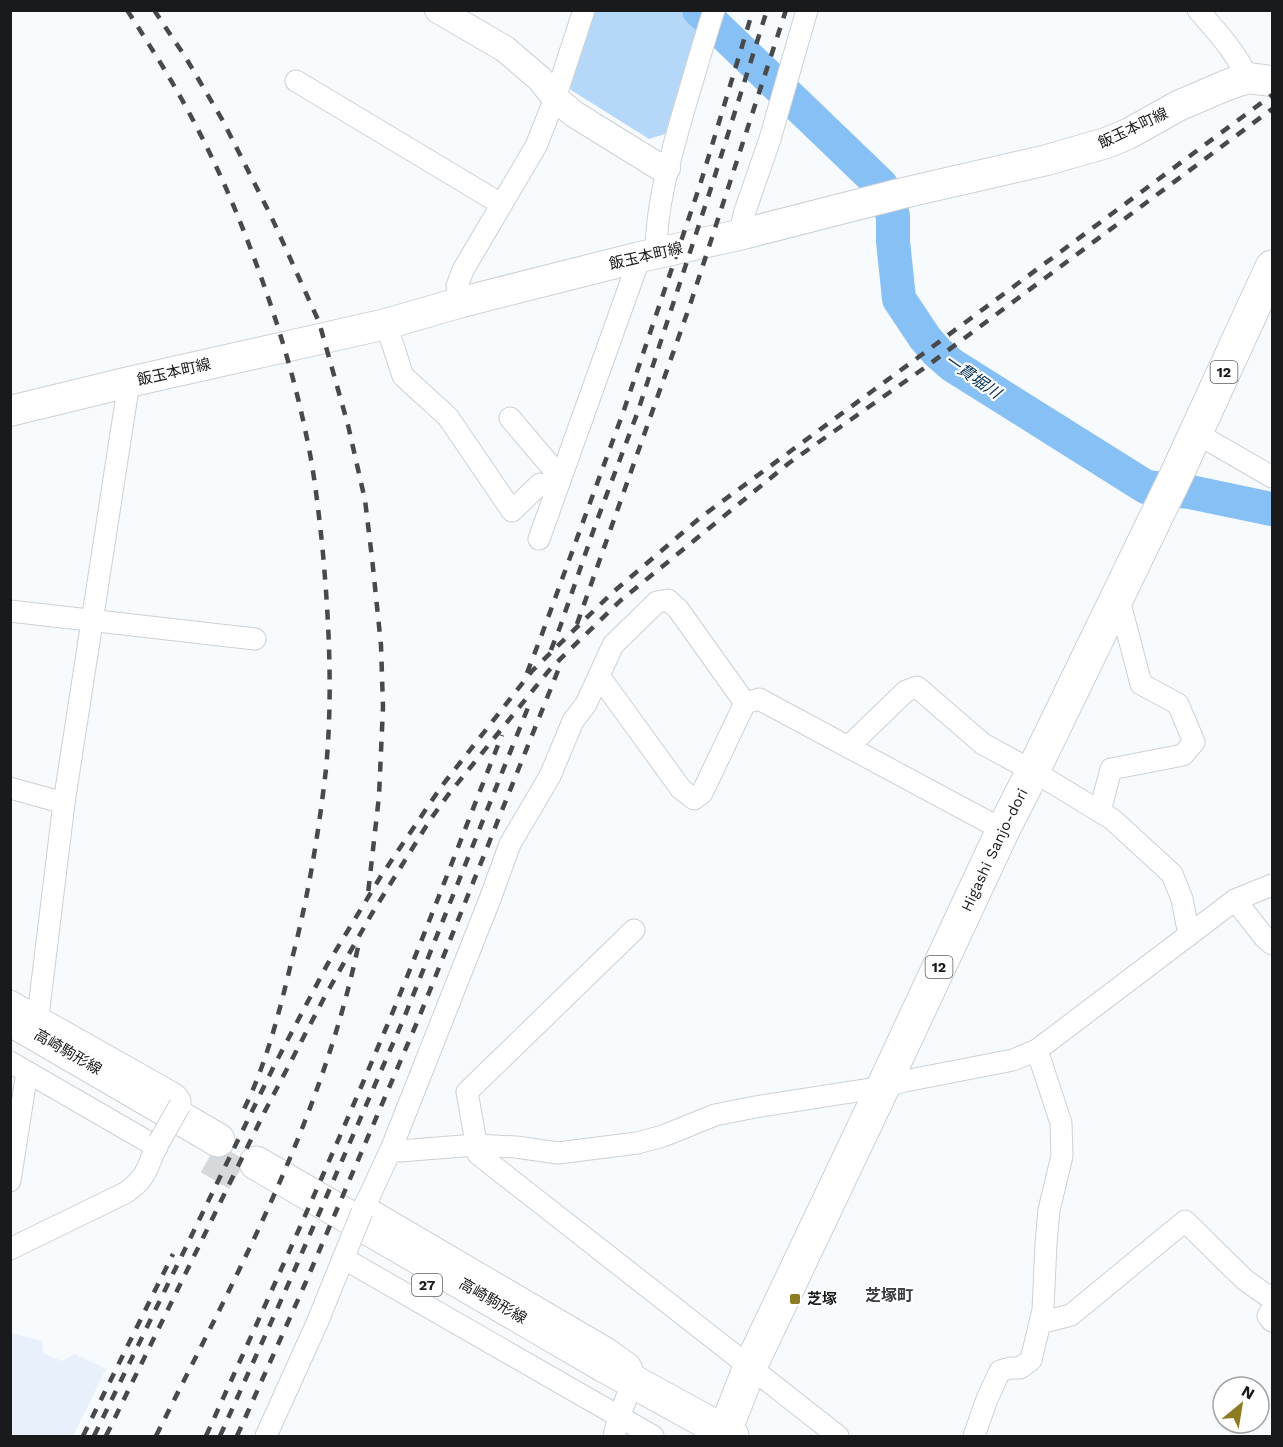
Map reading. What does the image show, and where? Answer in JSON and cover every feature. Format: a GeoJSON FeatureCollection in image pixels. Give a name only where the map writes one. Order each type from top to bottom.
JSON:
{"type":"FeatureCollection","features":[{"type":"Feature","properties":{"kind":"main road","name":"飯玉本町線"},"geometry":{"type":"LineString","coordinates":[[12,415],[129,382],[386,324],[462,302],[648,255],[1047,160],[1106,143],[1128,134],[1227,85],[1265,77]]}},
{"type":"Feature","properties":{"kind":"main road","name":"Higashi Sanjo-dori"},"geometry":{"type":"LineString","coordinates":[[727,1435],[750,1366],[1003,831],[1169,490],[1272,267]]}},
{"type":"Feature","properties":{"kind":"main road","name":"高崎駒形線"},"geometry":{"type":"LineString","coordinates":[[10,1042],[214,1149],[24,1018]]}},
{"type":"Feature","properties":{"kind":"main road","name":"高崎駒形線"},"geometry":{"type":"LineString","coordinates":[[252,1171],[624,1409],[687,1437]]}},
{"type":"Feature","properties":{"kind":"main road","name":"高崎駒形線"},"geometry":{"type":"LineString","coordinates":[[624,1409],[727,1435]]}},
{"type":"Feature","properties":{"kind":"street"},"geometry":{"type":"LineString","coordinates":[[438,10],[505,49],[540,79],[555,98],[574,114],[658,166],[667,168]]}},
{"type":"Feature","properties":{"kind":"street"},"geometry":{"type":"LineString","coordinates":[[462,302],[457,286],[463,270],[536,146],[555,98],[584,10]]}},
{"type":"Feature","properties":{"kind":"street"},"geometry":{"type":"LineString","coordinates":[[539,539],[558,484],[656,233],[667,168],[714,10]]}},
{"type":"Feature","properties":{"kind":"street"},"geometry":{"type":"LineString","coordinates":[[743,234],[744,214],[770,139],[779,101],[807,10]]}},
{"type":"Feature","properties":{"kind":"street"},"geometry":{"type":"LineString","coordinates":[[1198,10],[1239,60],[1265,77]]}},
{"type":"Feature","properties":{"kind":"street"},"geometry":{"type":"LineString","coordinates":[[296,81],[501,204]]}},
{"type":"Feature","properties":{"kind":"street"},"geometry":{"type":"LineString","coordinates":[[386,324],[403,376],[448,417],[512,511],[540,484],[558,484]]}},
{"type":"Feature","properties":{"kind":"street"},"geometry":{"type":"LineString","coordinates":[[24,1018],[64,803],[129,382]]}},
{"type":"Feature","properties":{"kind":"street"},"geometry":{"type":"LineString","coordinates":[[510,418],[558,484]]}},
{"type":"Feature","properties":{"kind":"street"},"geometry":{"type":"LineString","coordinates":[[1196,433],[1272,477]]}},
{"type":"Feature","properties":{"kind":"street"},"geometry":{"type":"LineString","coordinates":[[1100,812],[1111,769],[1184,755],[1194,742],[1178,704],[1141,684],[1118,596]]}},
{"type":"Feature","properties":{"kind":"street"},"geometry":{"type":"LineString","coordinates":[[267,1437],[363,1209],[392,1147],[510,844],[549,776],[573,721],[586,704],[613,645],[657,602],[668,600],[678,609],[745,703]]}},
{"type":"Feature","properties":{"kind":"street"},"geometry":{"type":"LineString","coordinates":[[10,612],[255,639]]}},
{"type":"Feature","properties":{"kind":"street"},"geometry":{"type":"LineString","coordinates":[[599,676],[681,789],[694,799],[702,793],[745,703],[759,699],[1003,831]]}},
{"type":"Feature","properties":{"kind":"street"},"geometry":{"type":"LineString","coordinates":[[848,747],[906,691],[917,687],[983,744],[1112,819],[1172,874],[1182,899],[1189,935]]}},
{"type":"Feature","properties":{"kind":"street"},"geometry":{"type":"LineString","coordinates":[[10,788],[64,803]]}},
{"type":"Feature","properties":{"kind":"street"},"geometry":{"type":"LineString","coordinates":[[392,1147],[400,1150],[475,1145],[516,1147],[558,1153],[637,1143],[663,1136],[715,1115],[883,1087],[1013,1060],[1037,1050],[1235,900],[1272,885]]}},
{"type":"Feature","properties":{"kind":"street"},"geometry":{"type":"LineString","coordinates":[[1235,900],[1272,944]]}},
{"type":"Feature","properties":{"kind":"street"},"geometry":{"type":"LineString","coordinates":[[634,930],[467,1092],[478,1154],[838,1437]]}},
{"type":"Feature","properties":{"kind":"street"},"geometry":{"type":"LineString","coordinates":[[10,1001],[24,1018],[171,1092],[180,1101],[148,1170],[134,1187],[10,1249]]}},
{"type":"Feature","properties":{"kind":"street"},"geometry":{"type":"LineString","coordinates":[[974,1437],[987,1399],[1000,1371],[1020,1368],[1031,1360],[1043,1310],[1049,1210],[1062,1156],[1061,1123],[1037,1050]]}},
{"type":"Feature","properties":{"kind":"street"},"geometry":{"type":"LineString","coordinates":[[10,1180],[19,1067],[158,1145]]}},
{"type":"Feature","properties":{"kind":"street"},"geometry":{"type":"LineString","coordinates":[[363,1209],[608,1349],[629,1364],[624,1409]]}},
{"type":"Feature","properties":{"kind":"street"},"geometry":{"type":"LineString","coordinates":[[1040,1323],[1071,1316],[1185,1221],[1245,1280],[1272,1299]]}},
{"type":"Feature","properties":{"kind":"street"},"geometry":{"type":"LineString","coordinates":[[345,1254],[624,1409],[653,1437]]}},
{"type":"Feature","properties":{"kind":"street"},"geometry":{"type":"LineString","coordinates":[[1272,1309],[1268,1316],[1272,1321]]}},
{"type":"Feature","properties":{"kind":"shaded area"},"geometry":{"type":"Polygon","coordinates":[[[592,11],[680,11],[699,26],[665,134],[649,139],[571,90],[568,85],[592,11]]]}},
{"type":"Feature","properties":{"kind":"shaded area"},"geometry":{"type":"Polygon","coordinates":[[[10,1333],[42,1341],[44,1354],[62,1361],[75,1354],[106,1369],[73,1436],[11,1436],[10,1333]]]}},
{"type":"Feature","properties":{"kind":"waterway","name":"一貫堀川"},"geometry":{"type":"LineString","coordinates":[[699,10],[881,185],[893,216],[893,241],[899,299],[937,352],[952,365],[1146,487],[1190,492],[1272,509]]}},
{"type":"Feature","properties":{"kind":"tunnel"},"geometry":{"type":"LineString","coordinates":[[209,1158],[247,1180]]}},
{"type":"Feature","properties":{"kind":"railway"},"geometry":{"type":"LineString","coordinates":[[127,10],[167,74],[201,135],[239,219],[259,272],[286,352],[300,407],[314,475],[322,543],[330,684],[326,769],[320,815],[304,906],[279,1012],[267,1053],[243,1111]]}},
{"type":"Feature","properties":{"kind":"railway"},"geometry":{"type":"LineString","coordinates":[[154,10],[186,58],[223,121],[271,216],[319,322],[348,425],[365,500],[381,645],[383,707],[379,796],[368,894]]}},
{"type":"Feature","properties":{"kind":"railway"},"geometry":{"type":"LineString","coordinates":[[527,673],[624,410],[700,185],[753,10]]}},
{"type":"Feature","properties":{"kind":"railway"},"geometry":{"type":"LineString","coordinates":[[551,650],[637,414],[767,10]]}},
{"type":"Feature","properties":{"kind":"railway"},"geometry":{"type":"LineString","coordinates":[[577,624],[690,305],[786,10]]}},
{"type":"Feature","properties":{"kind":"railway"},"geometry":{"type":"LineString","coordinates":[[94,1436],[274,1066],[327,965],[381,876],[441,787],[532,671],[612,593],[701,517],[1272,95]]}},
{"type":"Feature","properties":{"kind":"railway"},"geometry":{"type":"LineString","coordinates":[[106,1436],[265,1111],[324,998],[371,915],[448,795],[551,668],[620,601],[789,463],[927,366],[1272,109]]}},
{"type":"Feature","properties":{"kind":"railway"},"geometry":{"type":"LineString","coordinates":[[237,1436],[418,1020],[561,663]]}},
{"type":"Feature","properties":{"kind":"railway"},"geometry":{"type":"LineString","coordinates":[[220,1436],[404,1018],[531,700]]}},
{"type":"Feature","properties":{"kind":"railway"},"geometry":{"type":"LineString","coordinates":[[206,1436],[302,1224],[371,1063],[502,735]]}},
{"type":"Feature","properties":{"kind":"railway"},"geometry":{"type":"LineString","coordinates":[[156,1436],[245,1258],[299,1137],[342,1012],[358,947]]}},
{"type":"Feature","properties":{"kind":"railway"},"geometry":{"type":"LineString","coordinates":[[83,1436],[173,1254]]}},
{"type":"Feature","properties":{"kind":"place","name":"芝塚"},"geometry":{"type":"Point","coordinates":[795,1299]}},
{"type":"Feature","properties":{"kind":"district","name":"芝塚町"},"geometry":{"type":"Point","coordinates":[889,1295]}}]}
